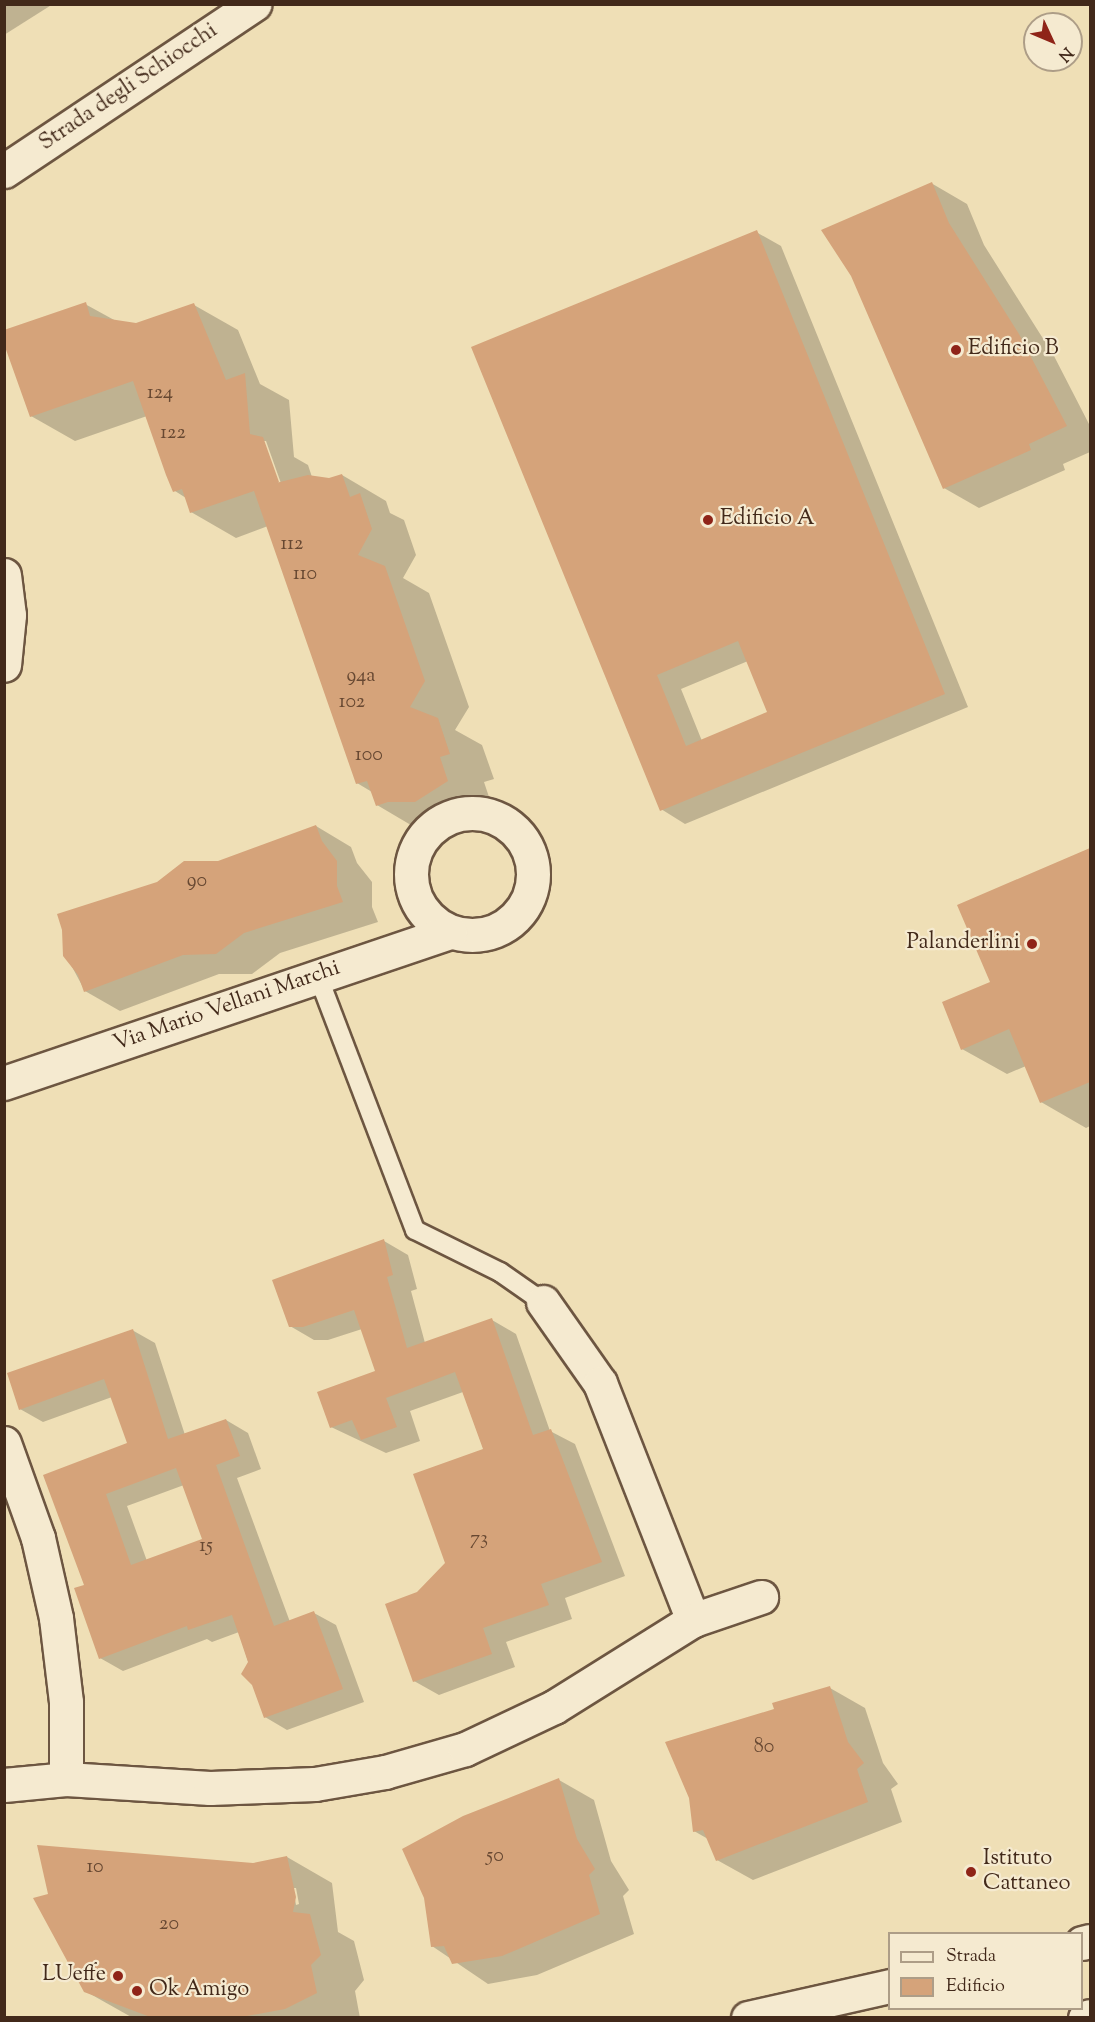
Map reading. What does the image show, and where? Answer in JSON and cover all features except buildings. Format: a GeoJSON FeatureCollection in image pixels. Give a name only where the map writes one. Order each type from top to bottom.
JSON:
{"type":"FeatureCollection","features":[{"type":"Feature","properties":{"kind":"street","name":"Strada degli Schiocchi"},"geometry":{"type":"LineString","coordinates":[[4,171],[254,4]]}},
{"type":"Feature","properties":{"kind":"street"},"geometry":{"type":"LineString","coordinates":[[4,575],[9,615],[4,666]]}},
{"type":"Feature","properties":{"kind":"street","name":"Via Mario Vellani Marchi"},"geometry":{"type":"LineString","coordinates":[[4,1083],[450,932]]}},
{"type":"Feature","properties":{"kind":"street"},"geometry":{"type":"LineString","coordinates":[[543,1302],[572,1339],[605,1393],[693,1620]]}},
{"type":"Feature","properties":{"kind":"street"},"geometry":{"type":"LineString","coordinates":[[4,1443],[38,1538],[56,1618],[66,1702],[66,1779]]}},
{"type":"Feature","properties":{"kind":"street"},"geometry":{"type":"LineString","coordinates":[[4,1785],[66,1779],[210,1788],[315,1784],[385,1772],[465,1749],[554,1707],[693,1620],[760,1597]]}},
{"type":"Feature","properties":{"kind":"street"},"geometry":{"type":"LineString","coordinates":[[748,2018],[888,1986]]}},
{"type":"Feature","properties":{"kind":"street"},"geometry":{"type":"LineString","coordinates":[[1085,2018],[1090,2016]]}},
{"type":"Feature","properties":{"kind":"lane"},"geometry":{"type":"LineString","coordinates":[[318,976],[415,1230],[500,1272],[543,1302]]}},
{"type":"Feature","properties":{"kind":"place","name":"Edificio B"},"geometry":{"type":"Point","coordinates":[956,350]}},
{"type":"Feature","properties":{"kind":"place","name":"Edificio A"},"geometry":{"type":"Point","coordinates":[708,520]}},
{"type":"Feature","properties":{"kind":"place","name":"Palanderlini"},"geometry":{"type":"Point","coordinates":[1032,944]}},
{"type":"Feature","properties":{"kind":"place","name":"Istituto Cattaneo"},"geometry":{"type":"Point","coordinates":[971,1872]}},
{"type":"Feature","properties":{"kind":"place","name":"LUeffe"},"geometry":{"type":"Point","coordinates":[118,1976]}},
{"type":"Feature","properties":{"kind":"place","name":"Ok Amigo"},"geometry":{"type":"Point","coordinates":[137,1991]}}]}
